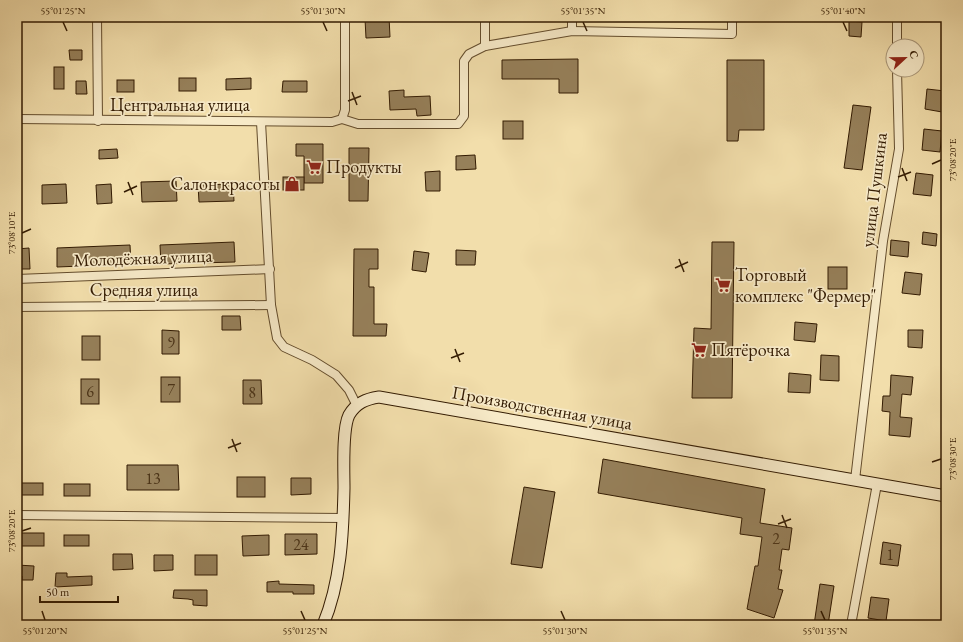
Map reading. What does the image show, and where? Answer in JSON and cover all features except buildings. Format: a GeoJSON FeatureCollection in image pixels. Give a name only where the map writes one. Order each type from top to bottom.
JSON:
{"type":"FeatureCollection","features":[{"type":"Feature","properties":{"kind":"street"},"geometry":{"type":"LineString","coordinates":[[97,17],[98,120]]}},
{"type":"Feature","properties":{"kind":"street"},"geometry":{"type":"LineString","coordinates":[[345,17],[345,110],[342,119],[358,124],[458,124],[464,116],[464,60],[469,54],[485,46],[572,31],[732,34],[732,17]]}},
{"type":"Feature","properties":{"kind":"street"},"geometry":{"type":"LineString","coordinates":[[485,17],[485,46]]}},
{"type":"Feature","properties":{"kind":"street"},"geometry":{"type":"LineString","coordinates":[[572,17],[572,31]]}},
{"type":"Feature","properties":{"kind":"street"},"geometry":{"type":"LineString","coordinates":[[897,17],[897,38]]}},
{"type":"Feature","properties":{"kind":"street","name":"улица Пушкина"},"geometry":{"type":"LineString","coordinates":[[855,480],[883,241],[899,149],[897,78]]}},
{"type":"Feature","properties":{"kind":"street","name":"Центральная улица"},"geometry":{"type":"LineString","coordinates":[[17,119],[261,122],[332,122],[342,119]]}},
{"type":"Feature","properties":{"kind":"street"},"geometry":{"type":"LineString","coordinates":[[261,122],[271,305],[278,338],[284,347],[312,360],[336,375],[349,390],[357,406],[349,416],[345,430],[343,518],[337,582],[332,604],[323,625]]}},
{"type":"Feature","properties":{"kind":"street","name":"Молодёжная улица"},"geometry":{"type":"LineString","coordinates":[[17,279],[270,269]]}},
{"type":"Feature","properties":{"kind":"street","name":"Средняя улица"},"geometry":{"type":"LineString","coordinates":[[17,307],[271,305]]}},
{"type":"Feature","properties":{"kind":"street","name":"Производственная улица"},"geometry":{"type":"LineString","coordinates":[[357,406],[366,399],[379,397],[583,431],[946,496]]}},
{"type":"Feature","properties":{"kind":"street"},"geometry":{"type":"LineString","coordinates":[[851,625],[877,484]]}},
{"type":"Feature","properties":{"kind":"street"},"geometry":{"type":"LineString","coordinates":[[17,516],[343,518]]}},
{"type":"Feature","properties":{"kind":"place","name":"Продукты"},"geometry":{"type":"Point","coordinates":[314,167]}},
{"type":"Feature","properties":{"kind":"place","name":"Салон красоты"},"geometry":{"type":"Point","coordinates":[292,184]}},
{"type":"Feature","properties":{"kind":"place","name":"Торговый комплекс \"Фермер\""},"geometry":{"type":"Point","coordinates":[723,285]}},
{"type":"Feature","properties":{"kind":"place","name":"Пятёрочка"},"geometry":{"type":"Point","coordinates":[699,350]}}]}
